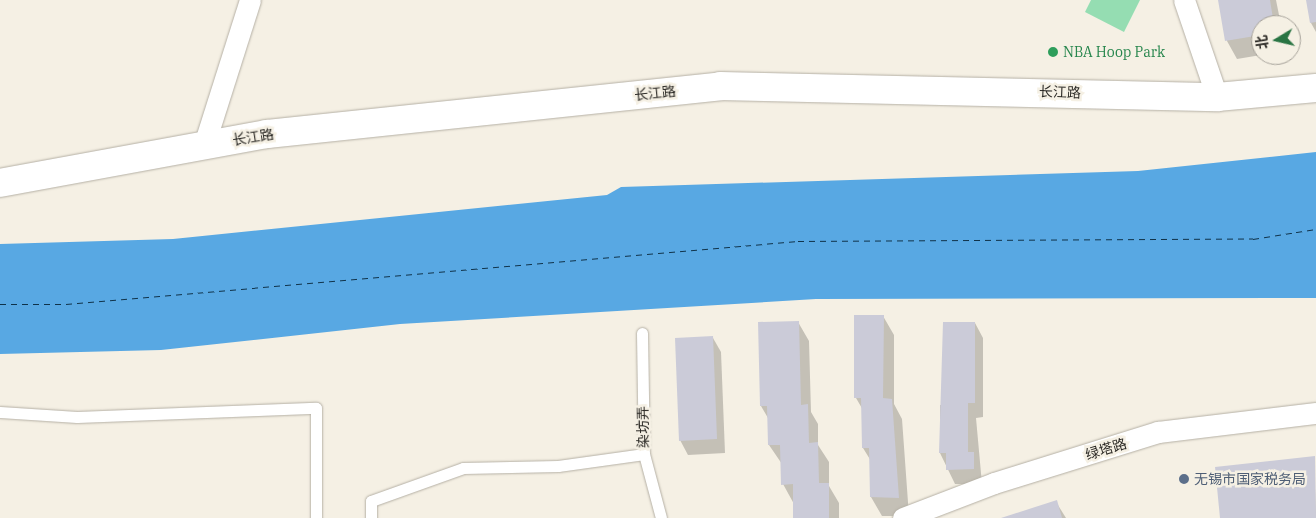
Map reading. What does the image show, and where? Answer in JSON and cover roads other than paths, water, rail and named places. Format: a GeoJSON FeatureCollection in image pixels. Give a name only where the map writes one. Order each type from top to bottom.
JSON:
{"type":"FeatureCollection","features":[{"type":"Feature","properties":{"kind":"street"},"geometry":{"type":"LineString","coordinates":[[204,145],[250,0]]}},
{"type":"Feature","properties":{"kind":"street"},"geometry":{"type":"LineString","coordinates":[[1184,0],[1217,97]]}},
{"type":"Feature","properties":{"kind":"street","name":"长江路"},"geometry":{"type":"LineString","coordinates":[[0,182],[267,134],[720,86],[1217,97],[1316,88]]}},
{"type":"Feature","properties":{"kind":"street","name":"绿塔路"},"geometry":{"type":"LineString","coordinates":[[907,517],[1158,432],[1316,413]]}},
{"type":"Feature","properties":{"kind":"lane","name":"染坊弄"},"geometry":{"type":"LineString","coordinates":[[642,333],[644,454],[662,518]]}},
{"type":"Feature","properties":{"kind":"lane"},"geometry":{"type":"LineString","coordinates":[[0,412],[77,417],[316,408],[316,518]]}},
{"type":"Feature","properties":{"kind":"lane"},"geometry":{"type":"LineString","coordinates":[[371,518],[372,501],[463,468],[558,466],[644,454]]}},
{"type":"Feature","properties":{"kind":"water"},"geometry":{"type":"Polygon","coordinates":[[[1316,152],[1316,298],[816,299],[400,324],[161,350],[0,354],[0,244],[173,239],[607,195],[621,187],[1138,171],[1316,152]]]}},
{"type":"Feature","properties":{"kind":"place","name":"NBA Hoop Park"},"geometry":{"type":"Point","coordinates":[1053,52]}},
{"type":"Feature","properties":{"kind":"place","name":"无锡市国家税务局"},"geometry":{"type":"Point","coordinates":[1184,479]}}]}
